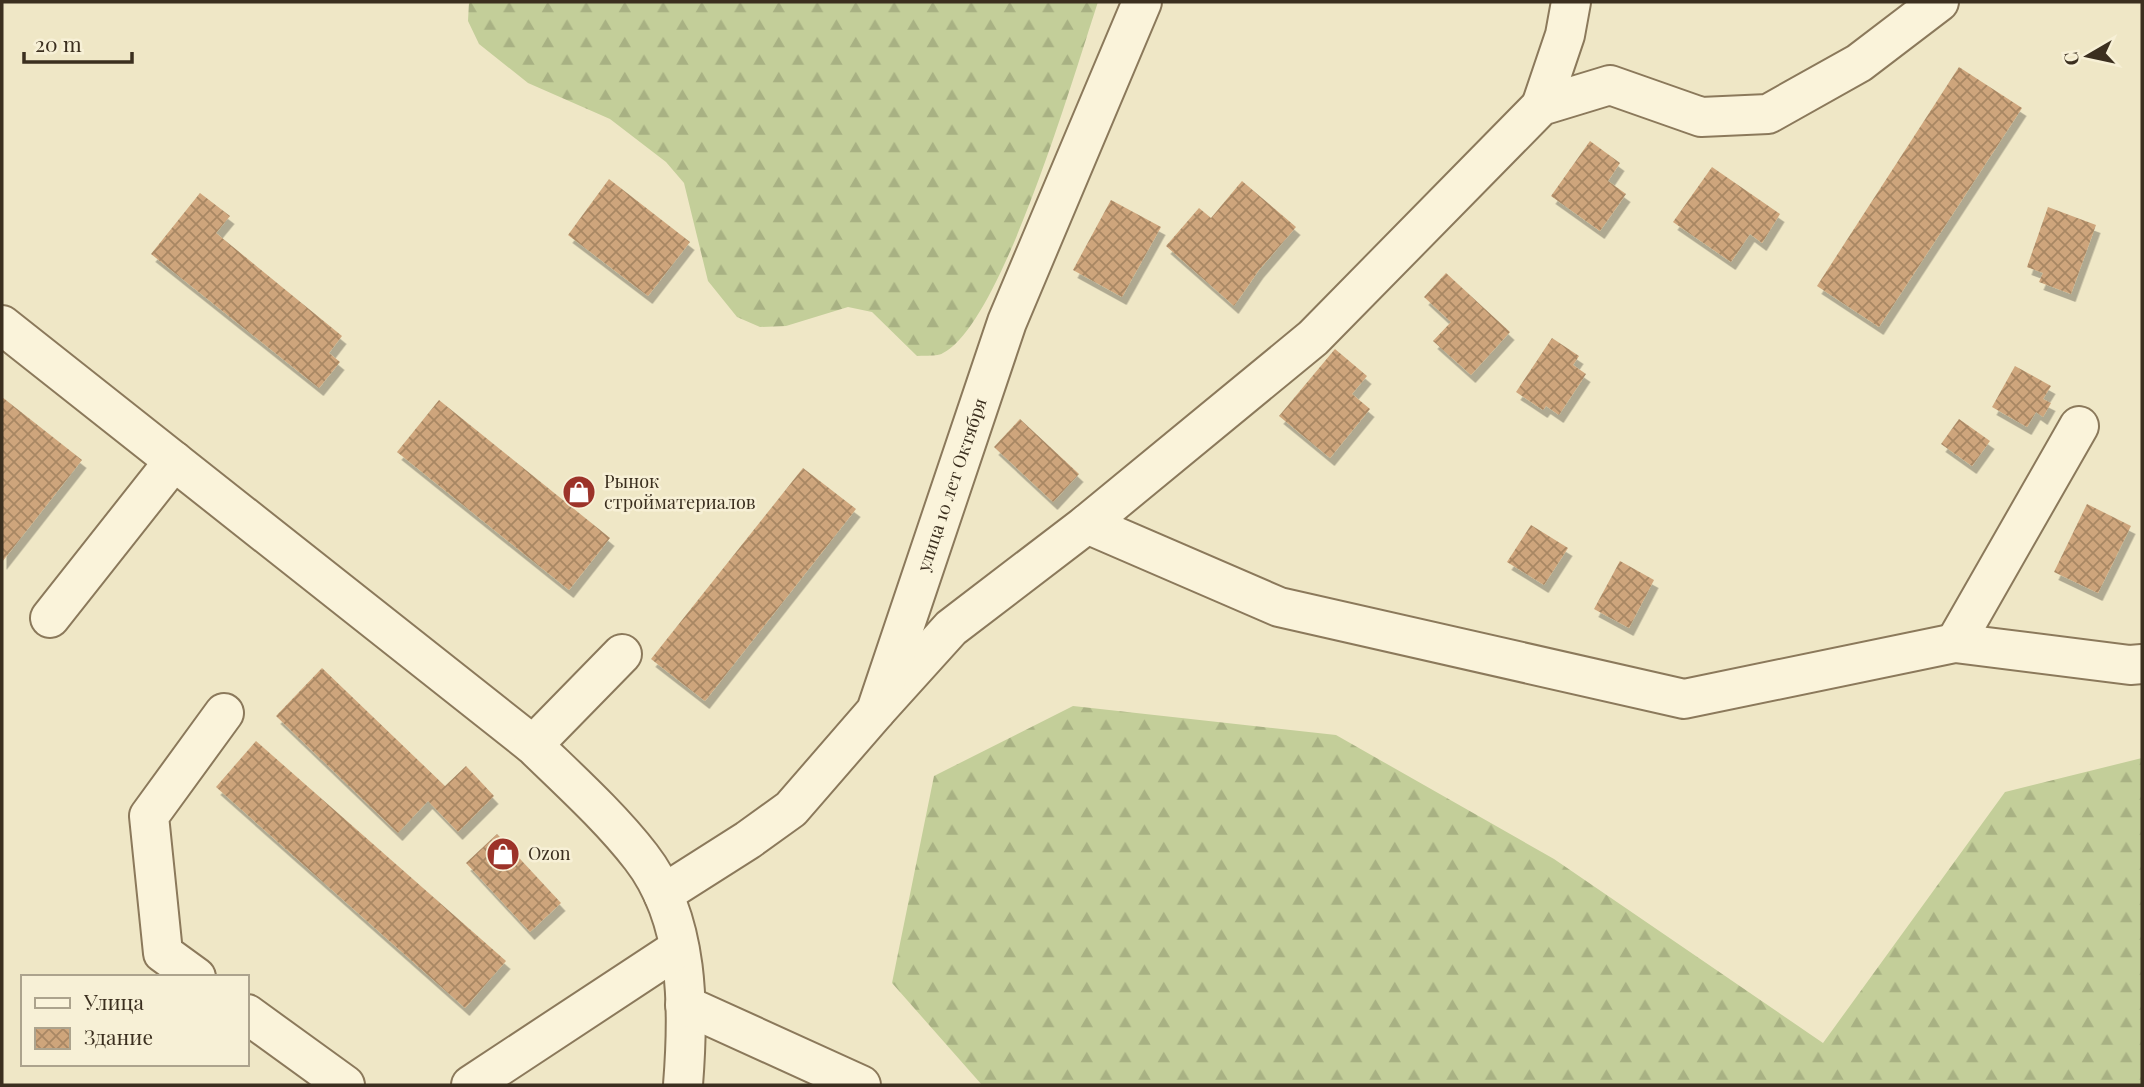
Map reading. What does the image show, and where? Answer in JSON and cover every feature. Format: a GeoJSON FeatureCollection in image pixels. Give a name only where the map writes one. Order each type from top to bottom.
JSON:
{"type":"FeatureCollection","features":[{"type":"Feature","properties":{"kind":"street","name":"улица 10 лет Октября"},"geometry":{"type":"LineString","coordinates":[[663,894],[791,809],[876,711],[1007,322],[1142,2]]}},
{"type":"Feature","properties":{"kind":"street"},"geometry":{"type":"LineString","coordinates":[[876,711],[951,628],[1087,524],[1313,338],[1541,106],[1565,35],[1571,2]]}},
{"type":"Feature","properties":{"kind":"street"},"geometry":{"type":"LineString","coordinates":[[1541,106],[1610,85],[1701,117],[1769,114],[1859,63],[1939,2]]}},
{"type":"Feature","properties":{"kind":"street"},"geometry":{"type":"LineString","coordinates":[[2,325],[533,745],[635,850],[663,894],[673,919],[679,948],[693,1081]]}},
{"type":"Feature","properties":{"kind":"street"},"geometry":{"type":"LineString","coordinates":[[1955,643],[2079,426]]}},
{"type":"Feature","properties":{"kind":"street"},"geometry":{"type":"LineString","coordinates":[[50,618],[174,461]]}},
{"type":"Feature","properties":{"kind":"street"},"geometry":{"type":"LineString","coordinates":[[1087,524],[1279,607],[1684,699],[1955,643],[2130,665],[2142,664]]}},
{"type":"Feature","properties":{"kind":"street"},"geometry":{"type":"LineString","coordinates":[[533,745],[622,654]]}},
{"type":"Feature","properties":{"kind":"street"},"geometry":{"type":"LineString","coordinates":[[193,975],[163,953],[149,816],[224,713]]}},
{"type":"Feature","properties":{"kind":"street"},"geometry":{"type":"LineString","coordinates":[[471,1085],[679,948]]}},
{"type":"Feature","properties":{"kind":"street"},"geometry":{"type":"LineString","coordinates":[[685,1005],[861,1085]]}},
{"type":"Feature","properties":{"kind":"street"},"geometry":{"type":"LineString","coordinates":[[248,1015],[345,1085]]}},
{"type":"Feature","properties":{"kind":"green space"},"geometry":{"type":"Polygon","coordinates":[[[469,2],[1098,2],[1034,192],[989,296],[966,332],[943,353],[917,356],[872,312],[848,307],[786,326],[760,327],[737,317],[708,281],[684,183],[666,162],[610,119],[528,83],[479,44],[468,21],[469,2]]]}},
{"type":"Feature","properties":{"kind":"green space"},"geometry":{"type":"Polygon","coordinates":[[[1073,706],[1336,735],[1554,859],[1823,1043],[2005,792],[2142,758],[2142,1085],[982,1085],[892,983],[934,776],[1073,706]]]}},
{"type":"Feature","properties":{"kind":"building"},"geometry":{"type":"Polygon","coordinates":[[[1959,67],[2022,108],[1879,327],[1817,286],[1959,67]]]}},
{"type":"Feature","properties":{"kind":"building"},"geometry":{"type":"Polygon","coordinates":[[[1590,141],[1620,163],[1608,181],[1626,194],[1600,231],[1551,196],[1590,141]]]}},
{"type":"Feature","properties":{"kind":"building"},"geometry":{"type":"Polygon","coordinates":[[[1712,167],[1780,214],[1762,243],[1750,234],[1731,262],[1673,222],[1712,167]]]}},
{"type":"Feature","properties":{"kind":"building"},"geometry":{"type":"Polygon","coordinates":[[[609,179],[690,242],[648,296],[568,235],[609,179]]]}},
{"type":"Feature","properties":{"kind":"building"},"geometry":{"type":"Polygon","coordinates":[[[1242,181],[1296,227],[1259,270],[1234,306],[1166,246],[1199,208],[1211,218],[1242,181]]]}},
{"type":"Feature","properties":{"kind":"building"},"geometry":{"type":"Polygon","coordinates":[[[200,193],[230,216],[216,233],[342,336],[329,353],[340,362],[319,388],[151,254],[200,193]]]}},
{"type":"Feature","properties":{"kind":"building"},"geometry":{"type":"Polygon","coordinates":[[[1111,200],[1161,227],[1122,297],[1073,270],[1111,200]]]}},
{"type":"Feature","properties":{"kind":"building"},"geometry":{"type":"Polygon","coordinates":[[[2048,207],[2096,225],[2071,294],[2039,282],[2043,273],[2027,267],[2048,207]]]}},
{"type":"Feature","properties":{"kind":"building"},"geometry":{"type":"Polygon","coordinates":[[[1446,273],[1510,332],[1471,375],[1433,341],[1451,322],[1424,297],[1446,273]]]}},
{"type":"Feature","properties":{"kind":"building"},"geometry":{"type":"Polygon","coordinates":[[[1552,338],[1579,356],[1573,365],[1586,374],[1559,415],[1546,406],[1543,410],[1516,392],[1552,338]]]}},
{"type":"Feature","properties":{"kind":"building"},"geometry":{"type":"Polygon","coordinates":[[[1335,349],[1367,376],[1352,394],[1370,409],[1330,458],[1279,416],[1335,349]]]}},
{"type":"Feature","properties":{"kind":"building"},"geometry":{"type":"Polygon","coordinates":[[[2015,366],[2051,386],[2043,399],[2051,403],[2043,417],[2036,412],[2027,427],[1992,407],[2015,366]]]}},
{"type":"Feature","properties":{"kind":"building"},"geometry":{"type":"Polygon","coordinates":[[[2,397],[82,460],[2,562],[2,397]]]}},
{"type":"Feature","properties":{"kind":"building"},"geometry":{"type":"Polygon","coordinates":[[[439,400],[610,538],[569,590],[397,452],[439,400]]]}},
{"type":"Feature","properties":{"kind":"building"},"geometry":{"type":"Polygon","coordinates":[[[1020,419],[1079,474],[1053,502],[994,447],[1020,419]]]}},
{"type":"Feature","properties":{"kind":"building"},"geometry":{"type":"Polygon","coordinates":[[[1959,419],[1990,441],[1972,466],[1941,444],[1959,419]]]}},
{"type":"Feature","properties":{"kind":"building"},"geometry":{"type":"Polygon","coordinates":[[[803,468],[856,509],[705,701],[651,659],[803,468]]]}},
{"type":"Feature","properties":{"kind":"building"},"geometry":{"type":"Polygon","coordinates":[[[2087,504],[2131,526],[2098,593],[2054,572],[2087,504]]]}},
{"type":"Feature","properties":{"kind":"building"},"geometry":{"type":"Polygon","coordinates":[[[1531,525],[1568,548],[1544,585],[1507,562],[1531,525]]]}},
{"type":"Feature","properties":{"kind":"building"},"geometry":{"type":"Polygon","coordinates":[[[1620,561],[1654,580],[1629,628],[1594,609],[1620,561]]]}},
{"type":"Feature","properties":{"kind":"building"},"geometry":{"type":"Polygon","coordinates":[[[322,668],[445,786],[466,766],[494,796],[458,832],[428,801],[398,833],[276,716],[322,668]]]}},
{"type":"Feature","properties":{"kind":"building"},"geometry":{"type":"Polygon","coordinates":[[[256,741],[506,961],[465,1008],[216,787],[256,741]]]}},
{"type":"Feature","properties":{"kind":"building"},"geometry":{"type":"Polygon","coordinates":[[[497,834],[561,903],[530,932],[466,863],[497,834]]]}},
{"type":"Feature","properties":{"kind":"place","name":"Рынок стройматериалов"},"geometry":{"type":"Point","coordinates":[579,492]}},
{"type":"Feature","properties":{"kind":"place","name":"Ozon"},"geometry":{"type":"Point","coordinates":[503,854]}}]}
